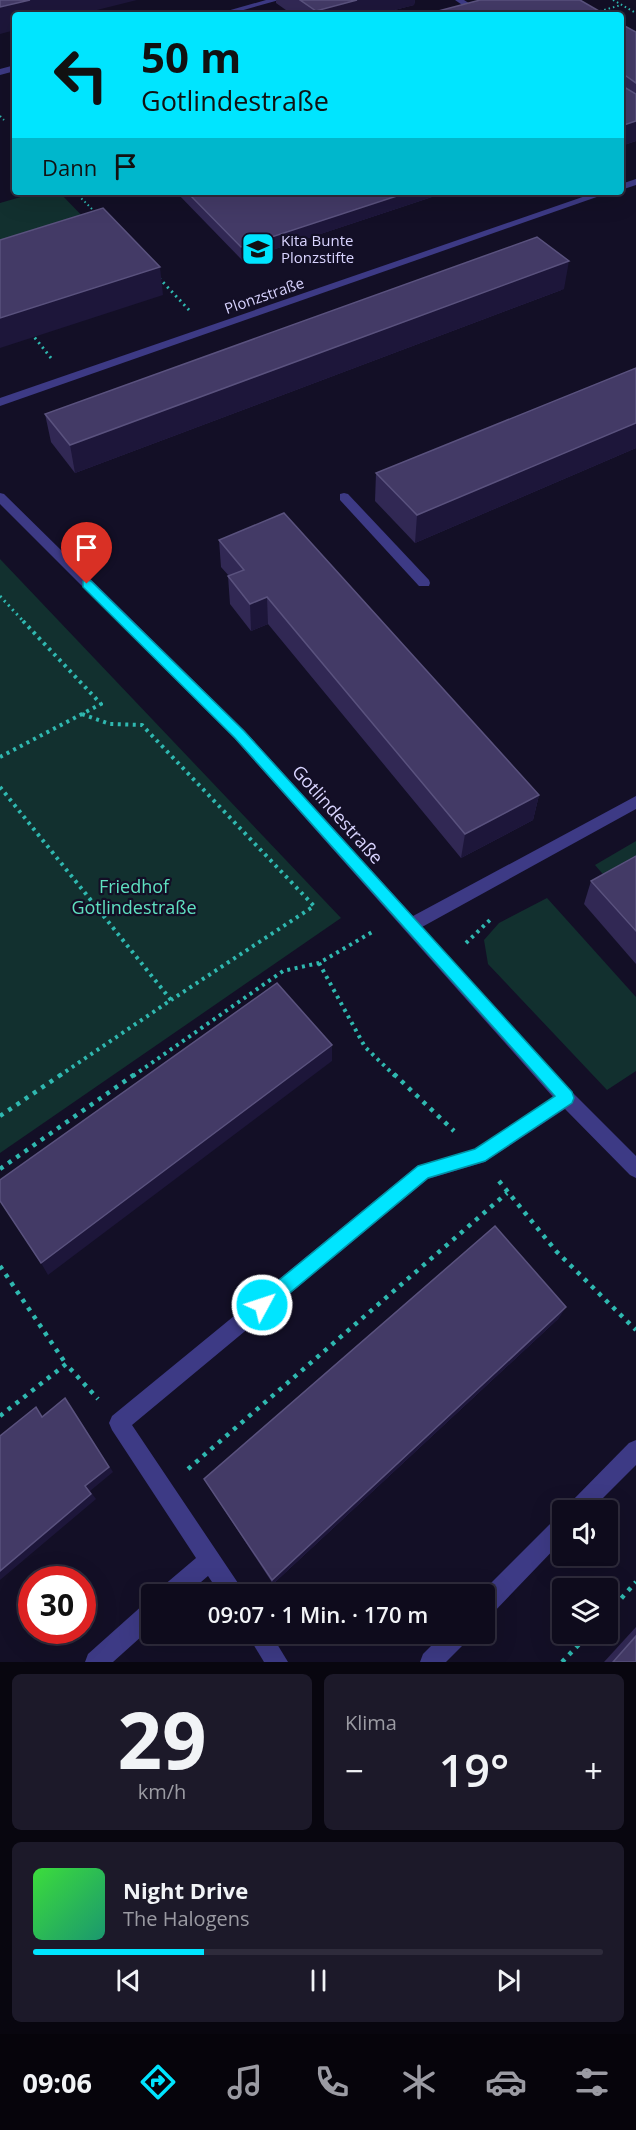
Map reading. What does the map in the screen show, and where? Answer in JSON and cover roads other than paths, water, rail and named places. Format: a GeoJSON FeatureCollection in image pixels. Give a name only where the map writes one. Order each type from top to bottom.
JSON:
{"type":"FeatureCollection","features":[{"type":"Feature","properties":{"kind":"street"},"geometry":{"type":"LineString","coordinates":[[229,12],[275,0]]}},
{"type":"Feature","properties":{"kind":"street"},"geometry":{"type":"LineString","coordinates":[[459,0],[478,12]]}},
{"type":"Feature","properties":{"kind":"street","name":"Plonzstraße"},"geometry":{"type":"LineString","coordinates":[[0,402],[597,195]]}},
{"type":"Feature","properties":{"kind":"street","name":"Gotlindestraße"},"geometry":{"type":"LineString","coordinates":[[0,497],[239,734],[566,1098],[636,1169]]}},
{"type":"Feature","properties":{"kind":"street"},"geometry":{"type":"LineString","coordinates":[[344,497],[424,583]]}},
{"type":"Feature","properties":{"kind":"street"},"geometry":{"type":"LineString","coordinates":[[407,920],[636,802]]}},
{"type":"Feature","properties":{"kind":"street"},"geometry":{"type":"LineString","coordinates":[[226,1584],[119,1423],[423,1172],[479,1156],[566,1098]]}},
{"type":"Feature","properties":{"kind":"street"},"geometry":{"type":"LineString","coordinates":[[587,1500],[636,1449]]}},
{"type":"Feature","properties":{"kind":"street"},"geometry":{"type":"LineString","coordinates":[[495,1595],[552,1536]]}},
{"type":"Feature","properties":{"kind":"street"},"geometry":{"type":"LineString","coordinates":[[182,1584],[210,1560]]}},
{"type":"Feature","properties":{"kind":"street"},"geometry":{"type":"LineString","coordinates":[[96,1662],[141,1622]]}},
{"type":"Feature","properties":{"kind":"street"},"geometry":{"type":"LineString","coordinates":[[265,1644],[277,1662]]}},
{"type":"Feature","properties":{"kind":"street"},"geometry":{"type":"LineString","coordinates":[[430,1662],[448,1644]]}},
{"type":"Feature","properties":{"kind":"place","name":"Kita Bunte Plonzstifte"},"geometry":{"type":"Point","coordinates":[258,249]}},
{"type":"Feature","properties":{"kind":"park label","name":"Friedhof Gotlindestraße"},"geometry":{"type":"Point","coordinates":[134,896]}}]}
